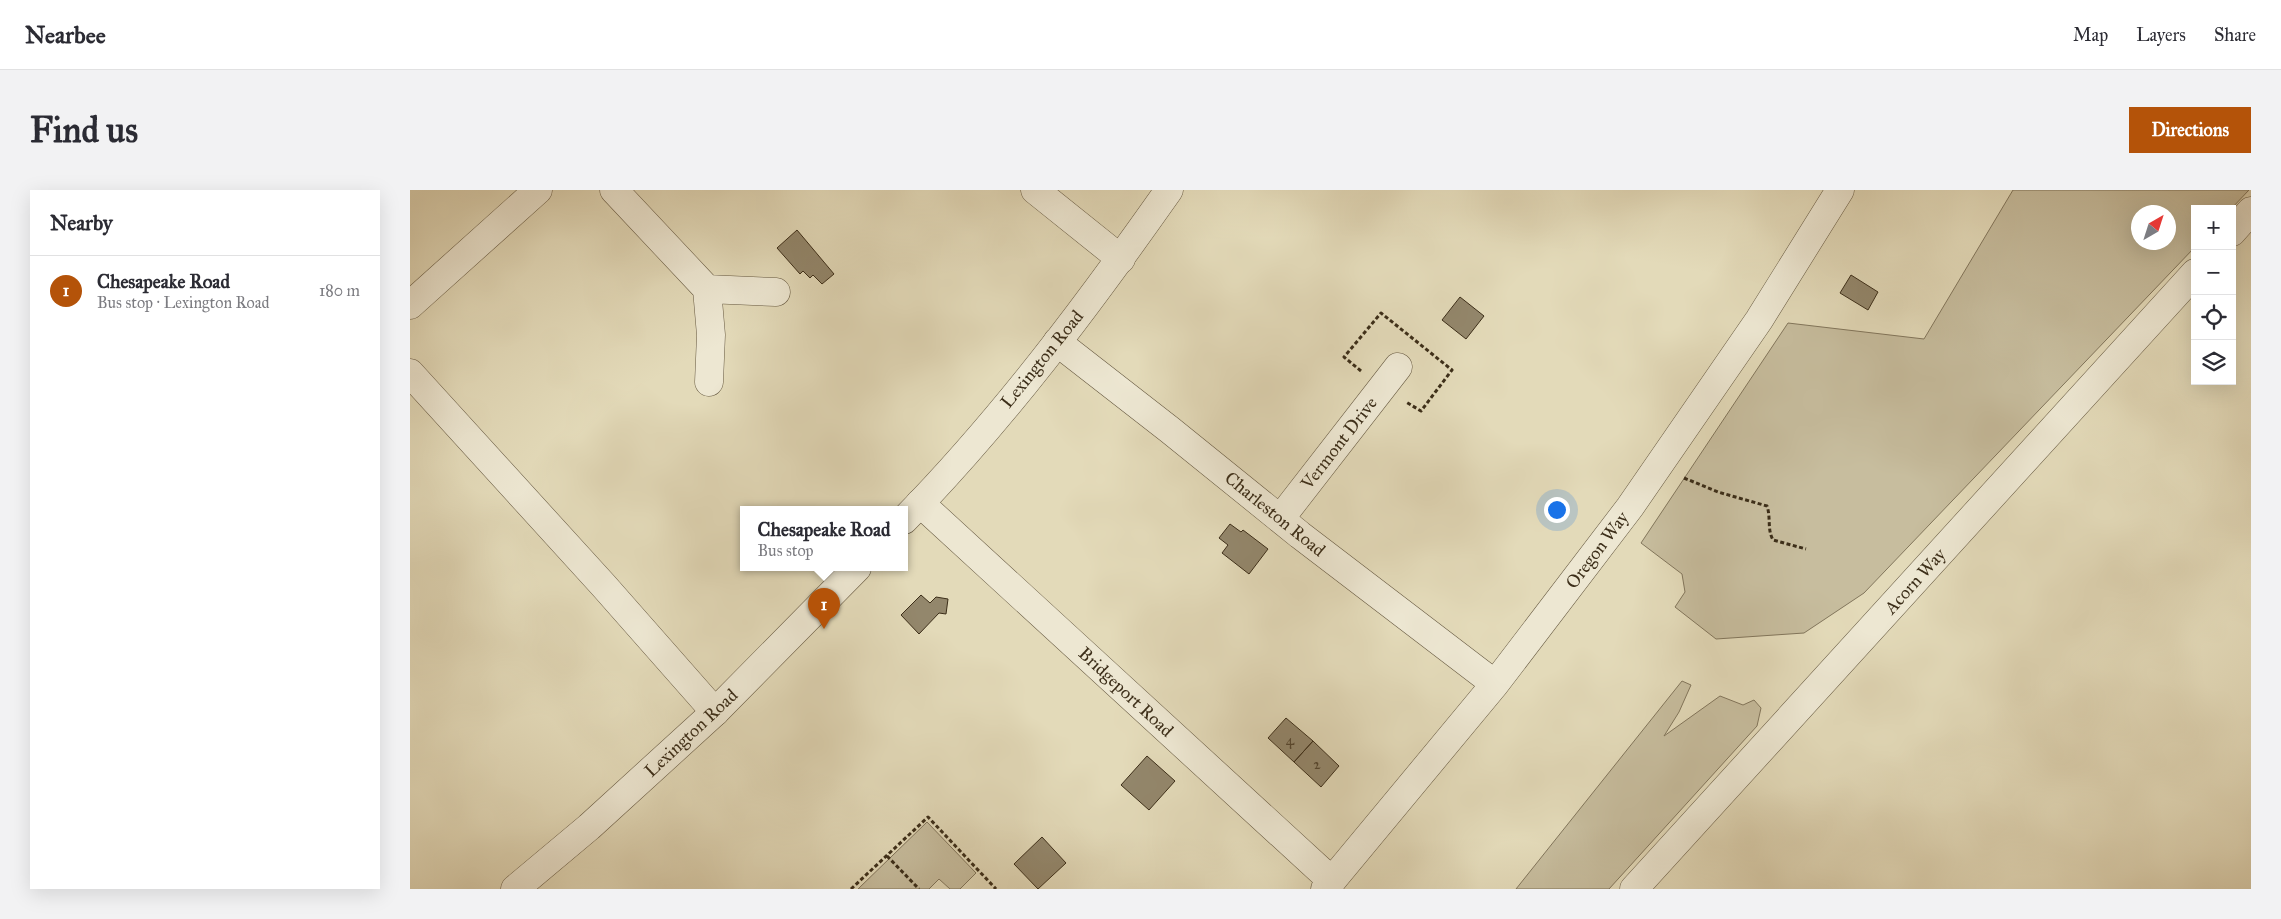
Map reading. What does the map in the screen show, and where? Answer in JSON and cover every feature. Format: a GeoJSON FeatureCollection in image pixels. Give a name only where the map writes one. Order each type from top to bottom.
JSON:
{"type":"FeatureCollection","features":[{"type":"Feature","properties":{"kind":"street"},"geometry":{"type":"LineString","coordinates":[[410,305],[538,190]]}},
{"type":"Feature","properties":{"kind":"street"},"geometry":{"type":"LineString","coordinates":[[614,190],[707,289],[711,335],[709,382]]}},
{"type":"Feature","properties":{"kind":"street"},"geometry":{"type":"LineString","coordinates":[[1035,190],[1121,259]]}},
{"type":"Feature","properties":{"kind":"street","name":"Lexington Road"},"geometry":{"type":"LineString","coordinates":[[912,511],[992,422],[1057,342],[1121,259],[1169,190]]}},
{"type":"Feature","properties":{"kind":"street","name":"Oregon Way"},"geometry":{"type":"LineString","coordinates":[[1329,885],[1495,684],[1630,507],[1759,320],[1840,190]]}},
{"type":"Feature","properties":{"kind":"street"},"geometry":{"type":"LineString","coordinates":[[2236,228],[2251,211]]}},
{"type":"Feature","properties":{"kind":"street","name":"Acorn Way"},"geometry":{"type":"LineString","coordinates":[[1634,889],[2191,277]]}},
{"type":"Feature","properties":{"kind":"street"},"geometry":{"type":"LineString","coordinates":[[707,289],[776,292]]}},
{"type":"Feature","properties":{"kind":"street","name":"Charleston Road"},"geometry":{"type":"LineString","coordinates":[[1057,342],[1280,519],[1495,684]]}},
{"type":"Feature","properties":{"kind":"street","name":"Vermont Drive"},"geometry":{"type":"LineString","coordinates":[[1280,519],[1398,368]]}},
{"type":"Feature","properties":{"kind":"street"},"geometry":{"type":"LineString","coordinates":[[410,373],[604,586],[715,712]]}},
{"type":"Feature","properties":{"kind":"street","name":"Bridgeport Road"},"geometry":{"type":"LineString","coordinates":[[912,511],[1329,885]]}},
{"type":"Feature","properties":{"kind":"street","name":"Lexington Road"},"geometry":{"type":"LineString","coordinates":[[516,889],[589,827],[715,712],[854,571]]}},
{"type":"Feature","properties":{"kind":"path"},"geometry":{"type":"LineString","coordinates":[[1659,465],[1718,492],[1766,506],[1770,516],[1769,533],[1773,540],[1806,549]]}},
{"type":"Feature","properties":{"kind":"path"},"geometry":{"type":"LineString","coordinates":[[851,889],[928,818],[996,889]]}},
{"type":"Feature","properties":{"kind":"path"},"geometry":{"type":"LineString","coordinates":[[887,856],[919,889]]}},
{"type":"Feature","properties":{"kind":"shaded area"},"geometry":{"type":"Polygon","coordinates":[[[2013,190],[2249,190],[2235,205],[2191,205],[2191,251],[1864,593],[1804,633],[1716,639],[1675,607],[1685,592],[1682,574],[1641,543],[1788,323],[1924,339],[2013,190]]]}},
{"type":"Feature","properties":{"kind":"shaded area"},"geometry":{"type":"Polygon","coordinates":[[[1682,681],[1691,685],[1679,712],[1664,736],[1720,696],[1743,705],[1754,700],[1761,708],[1757,726],[1609,889],[1516,889],[1682,681]]]}},
{"type":"Feature","properties":{"kind":"shaded area"},"geometry":{"type":"Polygon","coordinates":[[[927,822],[976,873],[960,889],[950,889],[939,879],[929,889],[858,889],[927,822]]]}},
{"type":"Feature","properties":{"kind":"building"},"geometry":{"type":"Polygon","coordinates":[[[797,230],[834,274],[822,284],[813,275],[810,278],[803,271],[800,274],[777,248],[797,230]]]}},
{"type":"Feature","properties":{"kind":"building"},"geometry":{"type":"Polygon","coordinates":[[[1851,275],[1878,292],[1868,310],[1840,293],[1851,275]]]}},
{"type":"Feature","properties":{"kind":"building"},"geometry":{"type":"Polygon","coordinates":[[[1460,297],[1484,316],[1466,339],[1442,320],[1460,297]]]}},
{"type":"Feature","properties":{"kind":"building"},"geometry":{"type":"Polygon","coordinates":[[[1230,524],[1241,532],[1243,530],[1268,549],[1249,574],[1222,553],[1228,545],[1219,538],[1230,524]]]}},
{"type":"Feature","properties":{"kind":"building"},"geometry":{"type":"Polygon","coordinates":[[[921,595],[930,603],[936,597],[948,599],[946,614],[939,613],[919,634],[901,615],[921,595]]]}},
{"type":"Feature","properties":{"kind":"building"},"geometry":{"type":"Polygon","coordinates":[[[1286,718],[1313,741],[1294,762],[1268,738],[1286,718]]]}},
{"type":"Feature","properties":{"kind":"building"},"geometry":{"type":"Polygon","coordinates":[[[1313,741],[1339,766],[1321,787],[1294,762],[1313,741]]]}},
{"type":"Feature","properties":{"kind":"building"},"geometry":{"type":"Polygon","coordinates":[[[1147,756],[1175,781],[1149,810],[1121,785],[1147,756]]]}},
{"type":"Feature","properties":{"kind":"building"},"geometry":{"type":"Polygon","coordinates":[[[1042,837],[1066,863],[1038,889],[1014,864],[1042,837]]]}},
{"type":"Feature","properties":{"kind":"place","name":"Chesapeake Road"},"geometry":{"type":"Point","coordinates":[824,629]}}]}
